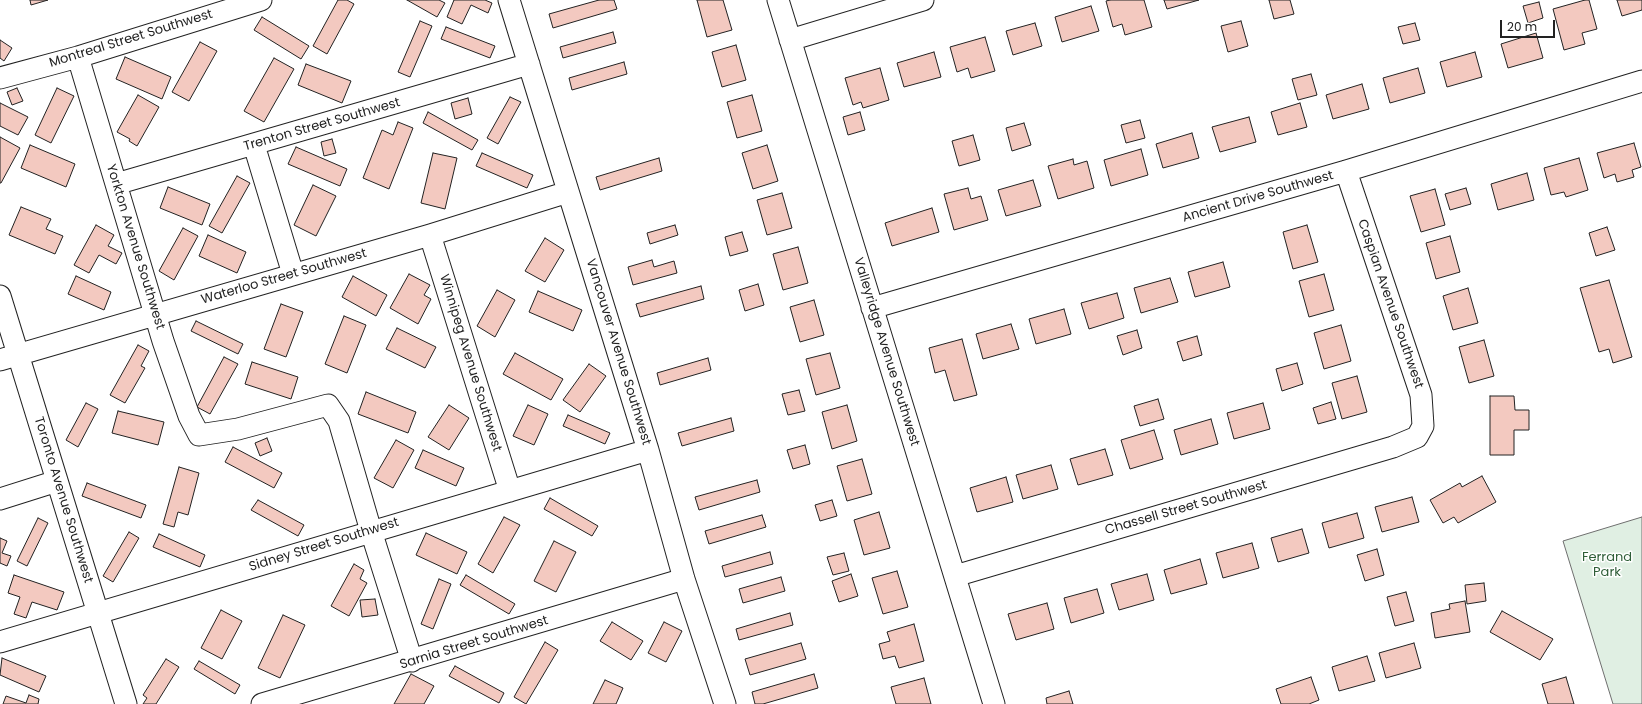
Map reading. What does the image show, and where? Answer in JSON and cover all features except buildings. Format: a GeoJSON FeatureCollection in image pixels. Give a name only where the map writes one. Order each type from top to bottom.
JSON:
{"type":"FeatureCollection","features":[{"type":"Feature","properties":{"kind":"street","name":"Montreal Street Southwest"},"geometry":{"type":"LineString","coordinates":[[0,78],[78,57],[210,7],[261,0]]}},
{"type":"Feature","properties":{"kind":"street","name":"Vancouver Avenue Southwest"},"geometry":{"type":"LineString","coordinates":[[510,0],[648,450],[684,580],[725,704]]}},
{"type":"Feature","properties":{"kind":"street","name":"Valleyridge Avenue Southwest"},"geometry":{"type":"LineString","coordinates":[[778,0],[994,704]]}},
{"type":"Feature","properties":{"kind":"street"},"geometry":{"type":"LineString","coordinates":[[790,40],[923,0]]}},
{"type":"Feature","properties":{"kind":"street","name":"Yorkton Avenue Southwest"},"geometry":{"type":"LineString","coordinates":[[78,57],[155,316],[189,416],[199,435],[238,429],[328,405],[340,421],[371,531]]}},
{"type":"Feature","properties":{"kind":"street","name":"Trenton Street Southwest"},"geometry":{"type":"LineString","coordinates":[[116,184],[529,64]]}},
{"type":"Feature","properties":{"kind":"street","name":"Ancient Drive Southwest"},"geometry":{"type":"LineString","coordinates":[[872,308],[1346,171],[1642,81]]}},
{"type":"Feature","properties":{"kind":"street"},"geometry":{"type":"LineString","coordinates":[[254,145],[293,274]]}},
{"type":"Feature","properties":{"kind":"street","name":"Caspian Avenue Southwest"},"geometry":{"type":"LineString","coordinates":[[1346,171],[1420,395],[1423,426],[1417,437]]}},
{"type":"Feature","properties":{"kind":"street","name":"Waterloo Street Southwest"},"geometry":{"type":"LineString","coordinates":[[9,358],[430,235],[568,192]]}},
{"type":"Feature","properties":{"kind":"street","name":"Winnipeg Avenue Southwest"},"geometry":{"type":"LineString","coordinates":[[430,235],[510,491]]}},
{"type":"Feature","properties":{"kind":"street","name":"Toronto Avenue Southwest"},"geometry":{"type":"LineString","coordinates":[[0,296],[9,358],[57,481],[126,704]]}},
{"type":"Feature","properties":{"kind":"street","name":"Chassell Street Southwest"},"geometry":{"type":"LineString","coordinates":[[955,576],[1386,449],[1417,437]]}},
{"type":"Feature","properties":{"kind":"street","name":"Sidney Street Southwest"},"geometry":{"type":"LineString","coordinates":[[0,642],[648,450]]}},
{"type":"Feature","properties":{"kind":"street"},"geometry":{"type":"LineString","coordinates":[[0,499],[57,481]]}},
{"type":"Feature","properties":{"kind":"street"},"geometry":{"type":"LineString","coordinates":[[371,531],[412,661]]}},
{"type":"Feature","properties":{"kind":"street","name":"Sarnia Street Southwest"},"geometry":{"type":"LineString","coordinates":[[262,704],[684,580]]}},
{"type":"Feature","properties":{"kind":"green space","name":"Ferrand Park"},"geometry":{"type":"Polygon","coordinates":[[[1642,517],[1642,704],[1613,704],[1563,541],[1642,517]]]}}]}
